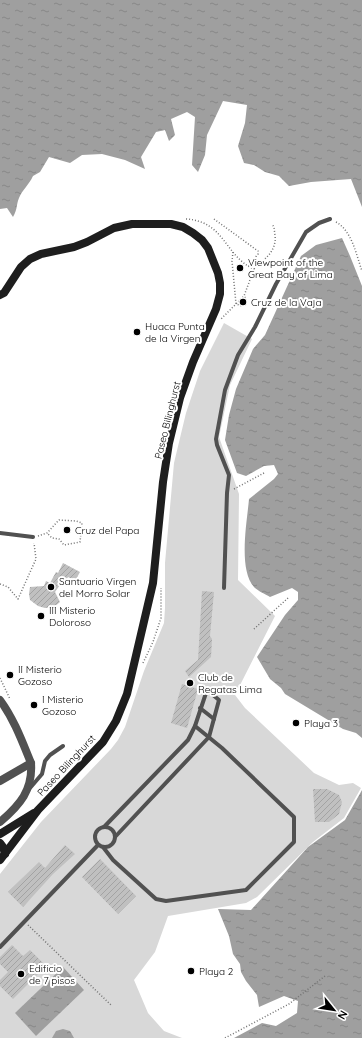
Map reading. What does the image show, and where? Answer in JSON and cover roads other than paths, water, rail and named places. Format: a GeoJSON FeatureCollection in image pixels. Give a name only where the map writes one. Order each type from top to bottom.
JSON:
{"type":"FeatureCollection","features":[{"type":"Feature","properties":{"kind":"main road","name":"Paseo Bilinghurst"},"geometry":{"type":"LineString","coordinates":[[0,295],[4,292],[21,267],[30,259],[41,254],[74,247],[114,228],[132,224],[171,224],[183,227],[193,233],[202,240],[208,248],[218,272],[220,283],[220,294],[216,309],[193,362],[180,398],[169,443],[163,482],[153,582],[127,694],[116,721],[103,742],[38,810]]}},
{"type":"Feature","properties":{"kind":"main road"},"geometry":{"type":"LineString","coordinates":[[0,834],[38,810]]}},
{"type":"Feature","properties":{"kind":"main road"},"geometry":{"type":"LineString","coordinates":[[2,857],[38,810]]}},
{"type":"Feature","properties":{"kind":"main road"},"geometry":{"type":"LineString","coordinates":[[0,844],[3,847],[2,857]]}},
{"type":"Feature","properties":{"kind":"street"},"geometry":{"type":"LineString","coordinates":[[0,700],[3,711],[20,735],[31,763],[30,779],[27,791],[21,802],[0,822]]}},
{"type":"Feature","properties":{"kind":"street"},"geometry":{"type":"LineString","coordinates":[[0,781],[31,763]]}},
{"type":"Feature","properties":{"kind":"lane"},"geometry":{"type":"LineString","coordinates":[[224,588],[227,493],[229,475],[216,439],[226,390],[238,355],[255,328],[276,284],[306,232],[319,223],[330,219]]}},
{"type":"Feature","properties":{"kind":"lane"},"geometry":{"type":"LineString","coordinates":[[0,533],[33,537]]}},
{"type":"Feature","properties":{"kind":"lane"},"geometry":{"type":"LineString","coordinates":[[103,847],[111,845],[115,837],[209,737],[219,700],[207,690],[195,726],[188,740],[104,827],[100,828],[96,833],[95,839],[98,845],[103,847],[113,860],[156,899],[166,901],[246,890],[294,842],[294,817],[209,737],[195,726]]}},
{"type":"Feature","properties":{"kind":"lane"},"geometry":{"type":"LineString","coordinates":[[200,708],[214,719]]}},
{"type":"Feature","properties":{"kind":"lane"},"geometry":{"type":"LineString","coordinates":[[27,791],[42,774],[45,761],[50,755],[63,746]]}},
{"type":"Feature","properties":{"kind":"lane"},"geometry":{"type":"LineString","coordinates":[[104,827],[113,831],[115,837]]}},
{"type":"Feature","properties":{"kind":"lane"},"geometry":{"type":"LineString","coordinates":[[0,947],[98,845]]}},
{"type":"Feature","properties":{"kind":"water"},"geometry":{"type":"Polygon","coordinates":[[[0,0],[362,0],[362,207],[351,179],[311,182],[289,186],[279,176],[265,172],[254,165],[244,163],[238,146],[245,123],[247,105],[223,101],[207,135],[205,155],[198,172],[192,165],[195,117],[187,112],[171,119],[175,135],[169,141],[165,130],[156,132],[141,157],[145,169],[125,160],[102,154],[82,155],[70,163],[49,157],[40,172],[33,176],[22,192],[13,217],[7,208],[0,209],[0,0]]]}},
{"type":"Feature","properties":{"kind":"water"},"geometry":{"type":"Polygon","coordinates":[[[342,238],[362,286],[362,738],[356,733],[343,729],[285,694],[281,688],[270,679],[257,657],[285,615],[298,600],[298,592],[292,588],[270,597],[254,587],[249,579],[246,569],[245,532],[249,499],[278,474],[274,465],[264,466],[246,476],[237,473],[225,440],[229,415],[236,389],[253,349],[265,335],[301,256],[316,245],[342,238]]]}},
{"type":"Feature","properties":{"kind":"water"},"geometry":{"type":"Polygon","coordinates":[[[362,790],[362,1038],[234,1038],[262,1023],[276,1026],[297,1013],[298,1001],[284,996],[259,1007],[257,995],[246,981],[241,972],[240,964],[233,954],[229,936],[218,909],[251,910],[308,847],[345,820],[362,790]]]}},
{"type":"Feature","properties":{"kind":"water"},"geometry":{"type":"Polygon","coordinates":[[[63,967],[84,990],[36,1036],[15,1013],[63,967]]]}},
{"type":"Feature","properties":{"kind":"water"},"geometry":{"type":"Polygon","coordinates":[[[63,1029],[70,1031],[74,1038],[52,1038],[56,1031],[63,1029]]]}},
{"type":"Feature","properties":{"kind":"place","name":"Viewpoint of the Great Bay of Lima"},"geometry":{"type":"Point","coordinates":[240,268]}},
{"type":"Feature","properties":{"kind":"place","name":"Cruz de la Vaja"},"geometry":{"type":"Point","coordinates":[243,302]}},
{"type":"Feature","properties":{"kind":"place","name":"Huaca Punta de la Virgen"},"geometry":{"type":"Point","coordinates":[137,332]}},
{"type":"Feature","properties":{"kind":"place","name":"Cruz del Papa"},"geometry":{"type":"Point","coordinates":[67,530]}},
{"type":"Feature","properties":{"kind":"place","name":"Santuario Virgen del Morro Solar"},"geometry":{"type":"Point","coordinates":[51,587]}},
{"type":"Feature","properties":{"kind":"place","name":"III Misterio Doloroso"},"geometry":{"type":"Point","coordinates":[41,616]}},
{"type":"Feature","properties":{"kind":"place","name":"II Misterio Gozoso"},"geometry":{"type":"Point","coordinates":[10,675]}},
{"type":"Feature","properties":{"kind":"place","name":"Club de Regatas Lima"},"geometry":{"type":"Point","coordinates":[190,683]}},
{"type":"Feature","properties":{"kind":"place","name":"I Misterio Gozoso"},"geometry":{"type":"Point","coordinates":[34,705]}},
{"type":"Feature","properties":{"kind":"place","name":"Playa 3"},"geometry":{"type":"Point","coordinates":[296,723]}},
{"type":"Feature","properties":{"kind":"place","name":"Playa 2"},"geometry":{"type":"Point","coordinates":[191,971]}},
{"type":"Feature","properties":{"kind":"place","name":"Edificio de 7 pisos"},"geometry":{"type":"Point","coordinates":[21,974]}}]}
